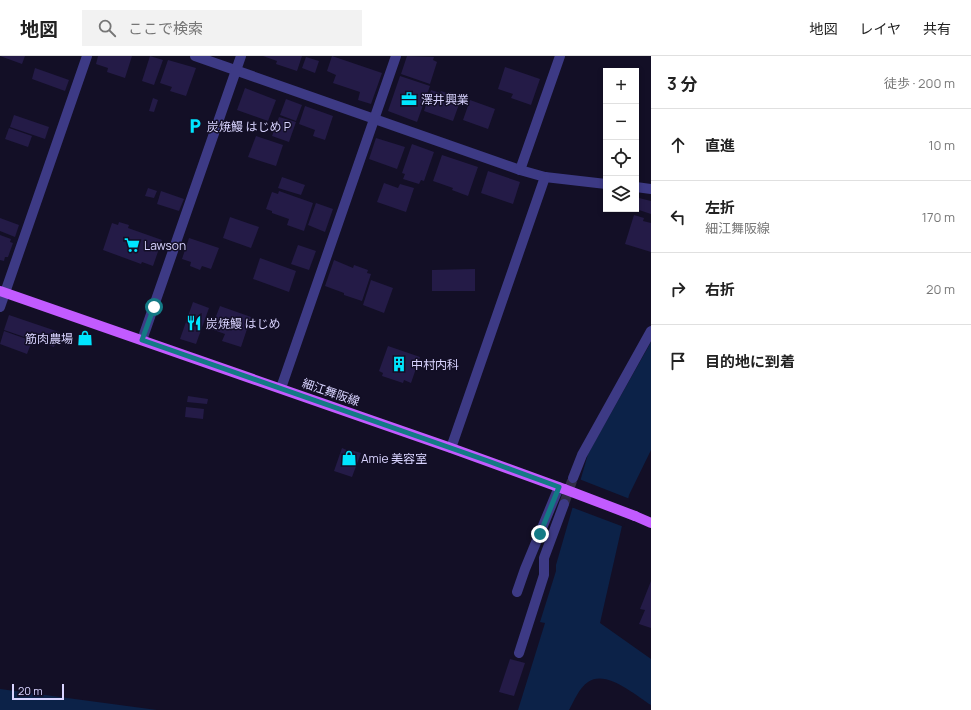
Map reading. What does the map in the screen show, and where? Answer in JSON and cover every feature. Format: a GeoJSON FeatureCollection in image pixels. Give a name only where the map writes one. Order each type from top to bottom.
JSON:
{"type":"FeatureCollection","features":[{"type":"Feature","properties":{"kind":"main road","name":"細江舞阪線"},"geometry":{"type":"LineString","coordinates":[[2,292],[451,448],[651,523]]}},
{"type":"Feature","properties":{"kind":"street"},"geometry":{"type":"LineString","coordinates":[[0,307],[2,292],[87,56]]}},
{"type":"Feature","properties":{"kind":"street"},"geometry":{"type":"LineString","coordinates":[[195,56],[545,178],[603,184]]}},
{"type":"Feature","properties":{"kind":"street"},"geometry":{"type":"LineString","coordinates":[[142,340],[241,56]]}},
{"type":"Feature","properties":{"kind":"street"},"geometry":{"type":"LineString","coordinates":[[280,388],[396,56]]}},
{"type":"Feature","properties":{"kind":"street"},"geometry":{"type":"LineString","coordinates":[[520,170],[560,56]]}},
{"type":"Feature","properties":{"kind":"street"},"geometry":{"type":"LineString","coordinates":[[451,448],[545,178]]}},
{"type":"Feature","properties":{"kind":"street"},"geometry":{"type":"LineString","coordinates":[[639,187],[651,188]]}},
{"type":"Feature","properties":{"kind":"street"},"geometry":{"type":"LineString","coordinates":[[573,478],[582,454],[651,331]]}},
{"type":"Feature","properties":{"kind":"street"},"geometry":{"type":"LineString","coordinates":[[517,592],[525,569],[561,488]]}},
{"type":"Feature","properties":{"kind":"street"},"geometry":{"type":"LineString","coordinates":[[519,653],[544,575],[544,558],[564,504]]}},
{"type":"Feature","properties":{"kind":"water"},"geometry":{"type":"Polygon","coordinates":[[[651,342],[651,450],[629,495],[600,623],[651,659],[651,705],[629,690],[612,681],[595,679],[588,682],[582,688],[569,710],[518,710],[545,623],[540,622],[556,571],[556,565],[588,454],[651,342]]]}},
{"type":"Feature","properties":{"kind":"water"},"geometry":{"type":"Polygon","coordinates":[[[0,689],[157,710],[0,710],[0,689]]]}},
{"type":"Feature","properties":{"kind":"pier"},"geometry":{"type":"Polygon","coordinates":[[[579,479],[630,499],[624,527],[571,507],[579,479]]]}},
{"type":"Feature","properties":{"kind":"building"},"geometry":{"type":"Polygon","coordinates":[[[0,56],[25,56],[22,64],[0,56]]]}},
{"type":"Feature","properties":{"kind":"building"},"geometry":{"type":"Polygon","coordinates":[[[98,56],[132,56],[125,78],[107,72],[108,68],[96,64],[98,56]]]}},
{"type":"Feature","properties":{"kind":"building"},"geometry":{"type":"Polygon","coordinates":[[[150,56],[163,60],[154,85],[142,81],[150,56]]]}},
{"type":"Feature","properties":{"kind":"building"},"geometry":{"type":"Polygon","coordinates":[[[263,56],[302,56],[297,71],[276,64],[277,61],[263,56]]]}},
{"type":"Feature","properties":{"kind":"building"},"geometry":{"type":"Polygon","coordinates":[[[332,56],[382,73],[371,104],[358,100],[360,92],[333,83],[336,75],[327,71],[332,56]]]}},
{"type":"Feature","properties":{"kind":"building"},"geometry":{"type":"Polygon","coordinates":[[[407,56],[434,57],[433,60],[437,62],[430,84],[401,74],[407,56]]]}},
{"type":"Feature","properties":{"kind":"building"},"geometry":{"type":"Polygon","coordinates":[[[306,57],[319,61],[315,73],[302,68],[306,57]]]}},
{"type":"Feature","properties":{"kind":"building"},"geometry":{"type":"Polygon","coordinates":[[[168,60],[196,68],[186,96],[170,91],[172,87],[160,83],[168,60]]]}},
{"type":"Feature","properties":{"kind":"building"},"geometry":{"type":"Polygon","coordinates":[[[505,67],[540,79],[531,105],[511,98],[513,94],[498,89],[505,67]]]}},
{"type":"Feature","properties":{"kind":"building"},"geometry":{"type":"Polygon","coordinates":[[[35,68],[69,80],[65,91],[32,79],[35,68]]]}},
{"type":"Feature","properties":{"kind":"building"},"geometry":{"type":"Polygon","coordinates":[[[400,76],[430,86],[417,122],[388,111],[400,76]]]}},
{"type":"Feature","properties":{"kind":"building"},"geometry":{"type":"Polygon","coordinates":[[[245,88],[276,100],[268,121],[237,110],[245,88]]]}},
{"type":"Feature","properties":{"kind":"building"},"geometry":{"type":"Polygon","coordinates":[[[431,90],[449,94],[450,92],[462,96],[453,121],[424,111],[431,90]]]}},
{"type":"Feature","properties":{"kind":"building"},"geometry":{"type":"Polygon","coordinates":[[[153,98],[158,100],[154,112],[149,111],[153,98]]]}},
{"type":"Feature","properties":{"kind":"building"},"geometry":{"type":"Polygon","coordinates":[[[286,99],[302,105],[296,121],[280,115],[286,99]]]}},
{"type":"Feature","properties":{"kind":"building"},"geometry":{"type":"Polygon","coordinates":[[[470,100],[495,109],[488,129],[463,120],[470,100]]]}},
{"type":"Feature","properties":{"kind":"building"},"geometry":{"type":"Polygon","coordinates":[[[305,106],[333,116],[325,140],[313,136],[315,130],[299,124],[305,106]]]}},
{"type":"Feature","properties":{"kind":"building"},"geometry":{"type":"Polygon","coordinates":[[[14,115],[49,127],[45,139],[10,127],[14,115]]]}},
{"type":"Feature","properties":{"kind":"building"},"geometry":{"type":"Polygon","coordinates":[[[279,117],[296,122],[289,142],[272,136],[279,117]]]}},
{"type":"Feature","properties":{"kind":"building"},"geometry":{"type":"Polygon","coordinates":[[[9,128],[32,136],[28,147],[5,139],[9,128]]]}},
{"type":"Feature","properties":{"kind":"building"},"geometry":{"type":"Polygon","coordinates":[[[256,136],[283,145],[276,166],[248,157],[256,136]]]}},
{"type":"Feature","properties":{"kind":"building"},"geometry":{"type":"Polygon","coordinates":[[[376,138],[405,147],[397,169],[369,159],[376,138]]]}},
{"type":"Feature","properties":{"kind":"building"},"geometry":{"type":"Polygon","coordinates":[[[412,144],[434,152],[424,181],[421,180],[419,184],[403,179],[405,174],[402,173],[412,144]]]}},
{"type":"Feature","properties":{"kind":"building"},"geometry":{"type":"Polygon","coordinates":[[[442,155],[478,167],[468,196],[452,190],[453,188],[433,181],[442,155]]]}},
{"type":"Feature","properties":{"kind":"building"},"geometry":{"type":"Polygon","coordinates":[[[488,171],[520,182],[513,204],[481,193],[488,171]]]}},
{"type":"Feature","properties":{"kind":"building"},"geometry":{"type":"Polygon","coordinates":[[[282,177],[305,185],[301,195],[278,188],[282,177]]]}},
{"type":"Feature","properties":{"kind":"building"},"geometry":{"type":"Polygon","coordinates":[[[384,183],[398,188],[400,184],[414,188],[406,212],[377,202],[384,183]]]}},
{"type":"Feature","properties":{"kind":"building"},"geometry":{"type":"Polygon","coordinates":[[[148,188],[157,191],[154,198],[145,196],[148,188]]]}},
{"type":"Feature","properties":{"kind":"building"},"geometry":{"type":"Polygon","coordinates":[[[161,191],[184,199],[179,211],[157,204],[161,191]]]}},
{"type":"Feature","properties":{"kind":"building"},"geometry":{"type":"Polygon","coordinates":[[[279,191],[313,203],[304,231],[287,225],[289,219],[272,213],[272,211],[266,209],[272,192],[278,194],[279,191]]]}},
{"type":"Feature","properties":{"kind":"building"},"geometry":{"type":"Polygon","coordinates":[[[639,198],[651,201],[651,214],[639,210],[639,198]]]}},
{"type":"Feature","properties":{"kind":"building"},"geometry":{"type":"Polygon","coordinates":[[[316,203],[333,209],[325,232],[308,225],[316,203]]]}},
{"type":"Feature","properties":{"kind":"building"},"geometry":{"type":"Polygon","coordinates":[[[634,215],[644,218],[643,221],[651,223],[651,252],[625,244],[634,215]]]}},
{"type":"Feature","properties":{"kind":"building"},"geometry":{"type":"Polygon","coordinates":[[[230,217],[259,227],[251,248],[223,238],[230,217]]]}},
{"type":"Feature","properties":{"kind":"building"},"geometry":{"type":"Polygon","coordinates":[[[0,218],[19,225],[15,237],[0,231],[0,218]]]}},
{"type":"Feature","properties":{"kind":"building","name":"Lawson"},"geometry":{"type":"Polygon","coordinates":[[[119,222],[129,225],[128,228],[162,240],[153,266],[142,262],[141,264],[103,250],[112,223],[118,225],[119,222]]]}},
{"type":"Feature","properties":{"kind":"building"},"geometry":{"type":"Polygon","coordinates":[[[0,235],[11,239],[10,242],[13,243],[8,257],[5,257],[4,261],[0,260],[0,235]]]}},
{"type":"Feature","properties":{"kind":"building"},"geometry":{"type":"Polygon","coordinates":[[[189,238],[219,248],[211,269],[202,266],[200,270],[190,266],[191,262],[182,259],[189,238]]]}},
{"type":"Feature","properties":{"kind":"building"},"geometry":{"type":"Polygon","coordinates":[[[298,245],[316,251],[309,270],[291,264],[298,245]]]}},
{"type":"Feature","properties":{"kind":"building"},"geometry":{"type":"Polygon","coordinates":[[[260,258],[296,271],[289,292],[253,279],[260,258]]]}},
{"type":"Feature","properties":{"kind":"building"},"geometry":{"type":"Polygon","coordinates":[[[334,260],[353,268],[354,265],[368,270],[367,273],[371,274],[362,301],[344,295],[344,293],[325,286],[334,260]]]}},
{"type":"Feature","properties":{"kind":"building"},"geometry":{"type":"Polygon","coordinates":[[[475,269],[475,291],[432,291],[432,270],[475,269]]]}},
{"type":"Feature","properties":{"kind":"building"},"geometry":{"type":"Polygon","coordinates":[[[371,280],[393,288],[384,313],[363,305],[371,280]]]}},
{"type":"Feature","properties":{"kind":"building","name":"炭焼鰻 はじめ"},"geometry":{"type":"Polygon","coordinates":[[[193,302],[209,308],[196,344],[180,339],[193,302]]]}},
{"type":"Feature","properties":{"kind":"building"},"geometry":{"type":"Polygon","coordinates":[[[220,306],[251,317],[241,347],[222,341],[225,334],[211,329],[220,306]]]}},
{"type":"Feature","properties":{"kind":"building"},"geometry":{"type":"Polygon","coordinates":[[[9,315],[59,332],[54,347],[4,330],[9,315]]]}},
{"type":"Feature","properties":{"kind":"building"},"geometry":{"type":"Polygon","coordinates":[[[4,331],[32,341],[27,354],[0,344],[4,331]]]}},
{"type":"Feature","properties":{"kind":"building","name":"中村内科"},"geometry":{"type":"Polygon","coordinates":[[[388,346],[420,357],[411,383],[404,380],[403,383],[382,376],[383,373],[379,371],[388,346]]]}},
{"type":"Feature","properties":{"kind":"building"},"geometry":{"type":"Polygon","coordinates":[[[188,396],[208,399],[207,404],[187,402],[188,396]]]}},
{"type":"Feature","properties":{"kind":"building"},"geometry":{"type":"Polygon","coordinates":[[[186,407],[204,409],[203,419],[185,417],[186,407]]]}},
{"type":"Feature","properties":{"kind":"building","name":"Amie 美容室"},"geometry":{"type":"Polygon","coordinates":[[[342,448],[351,452],[351,450],[361,453],[352,477],[334,471],[342,448]]]}},
{"type":"Feature","properties":{"kind":"building"},"geometry":{"type":"Polygon","coordinates":[[[651,581],[651,628],[639,624],[645,610],[640,609],[651,581]]]}},
{"type":"Feature","properties":{"kind":"building"},"geometry":{"type":"Polygon","coordinates":[[[510,659],[525,663],[514,696],[499,692],[510,659]]]}},
{"type":"Feature","properties":{"kind":"tunnel"},"geometry":{"type":"LineString","coordinates":[[564,504],[573,478]]}},
{"type":"Feature","properties":{"kind":"place","name":"澤井興業"},"geometry":{"type":"Point","coordinates":[409,99]}},
{"type":"Feature","properties":{"kind":"place","name":"炭焼鰻 はじめ P"},"geometry":{"type":"Point","coordinates":[195,126]}},
{"type":"Feature","properties":{"kind":"place","name":"Lawson"},"geometry":{"type":"Point","coordinates":[132,245]}},
{"type":"Feature","properties":{"kind":"place","name":"炭焼鰻 はじめ"},"geometry":{"type":"Point","coordinates":[194,323]}},
{"type":"Feature","properties":{"kind":"place","name":"筋肉農場"},"geometry":{"type":"Point","coordinates":[85,338]}},
{"type":"Feature","properties":{"kind":"place","name":"中村内科"},"geometry":{"type":"Point","coordinates":[399,364]}},
{"type":"Feature","properties":{"kind":"place","name":"Amie 美容室"},"geometry":{"type":"Point","coordinates":[349,458]}},
{"type":"Feature","properties":{"kind":"route"},"geometry":{"type":"LineString","coordinates":[[154,307],[142,340],[559,487],[540,534]]}}]}
